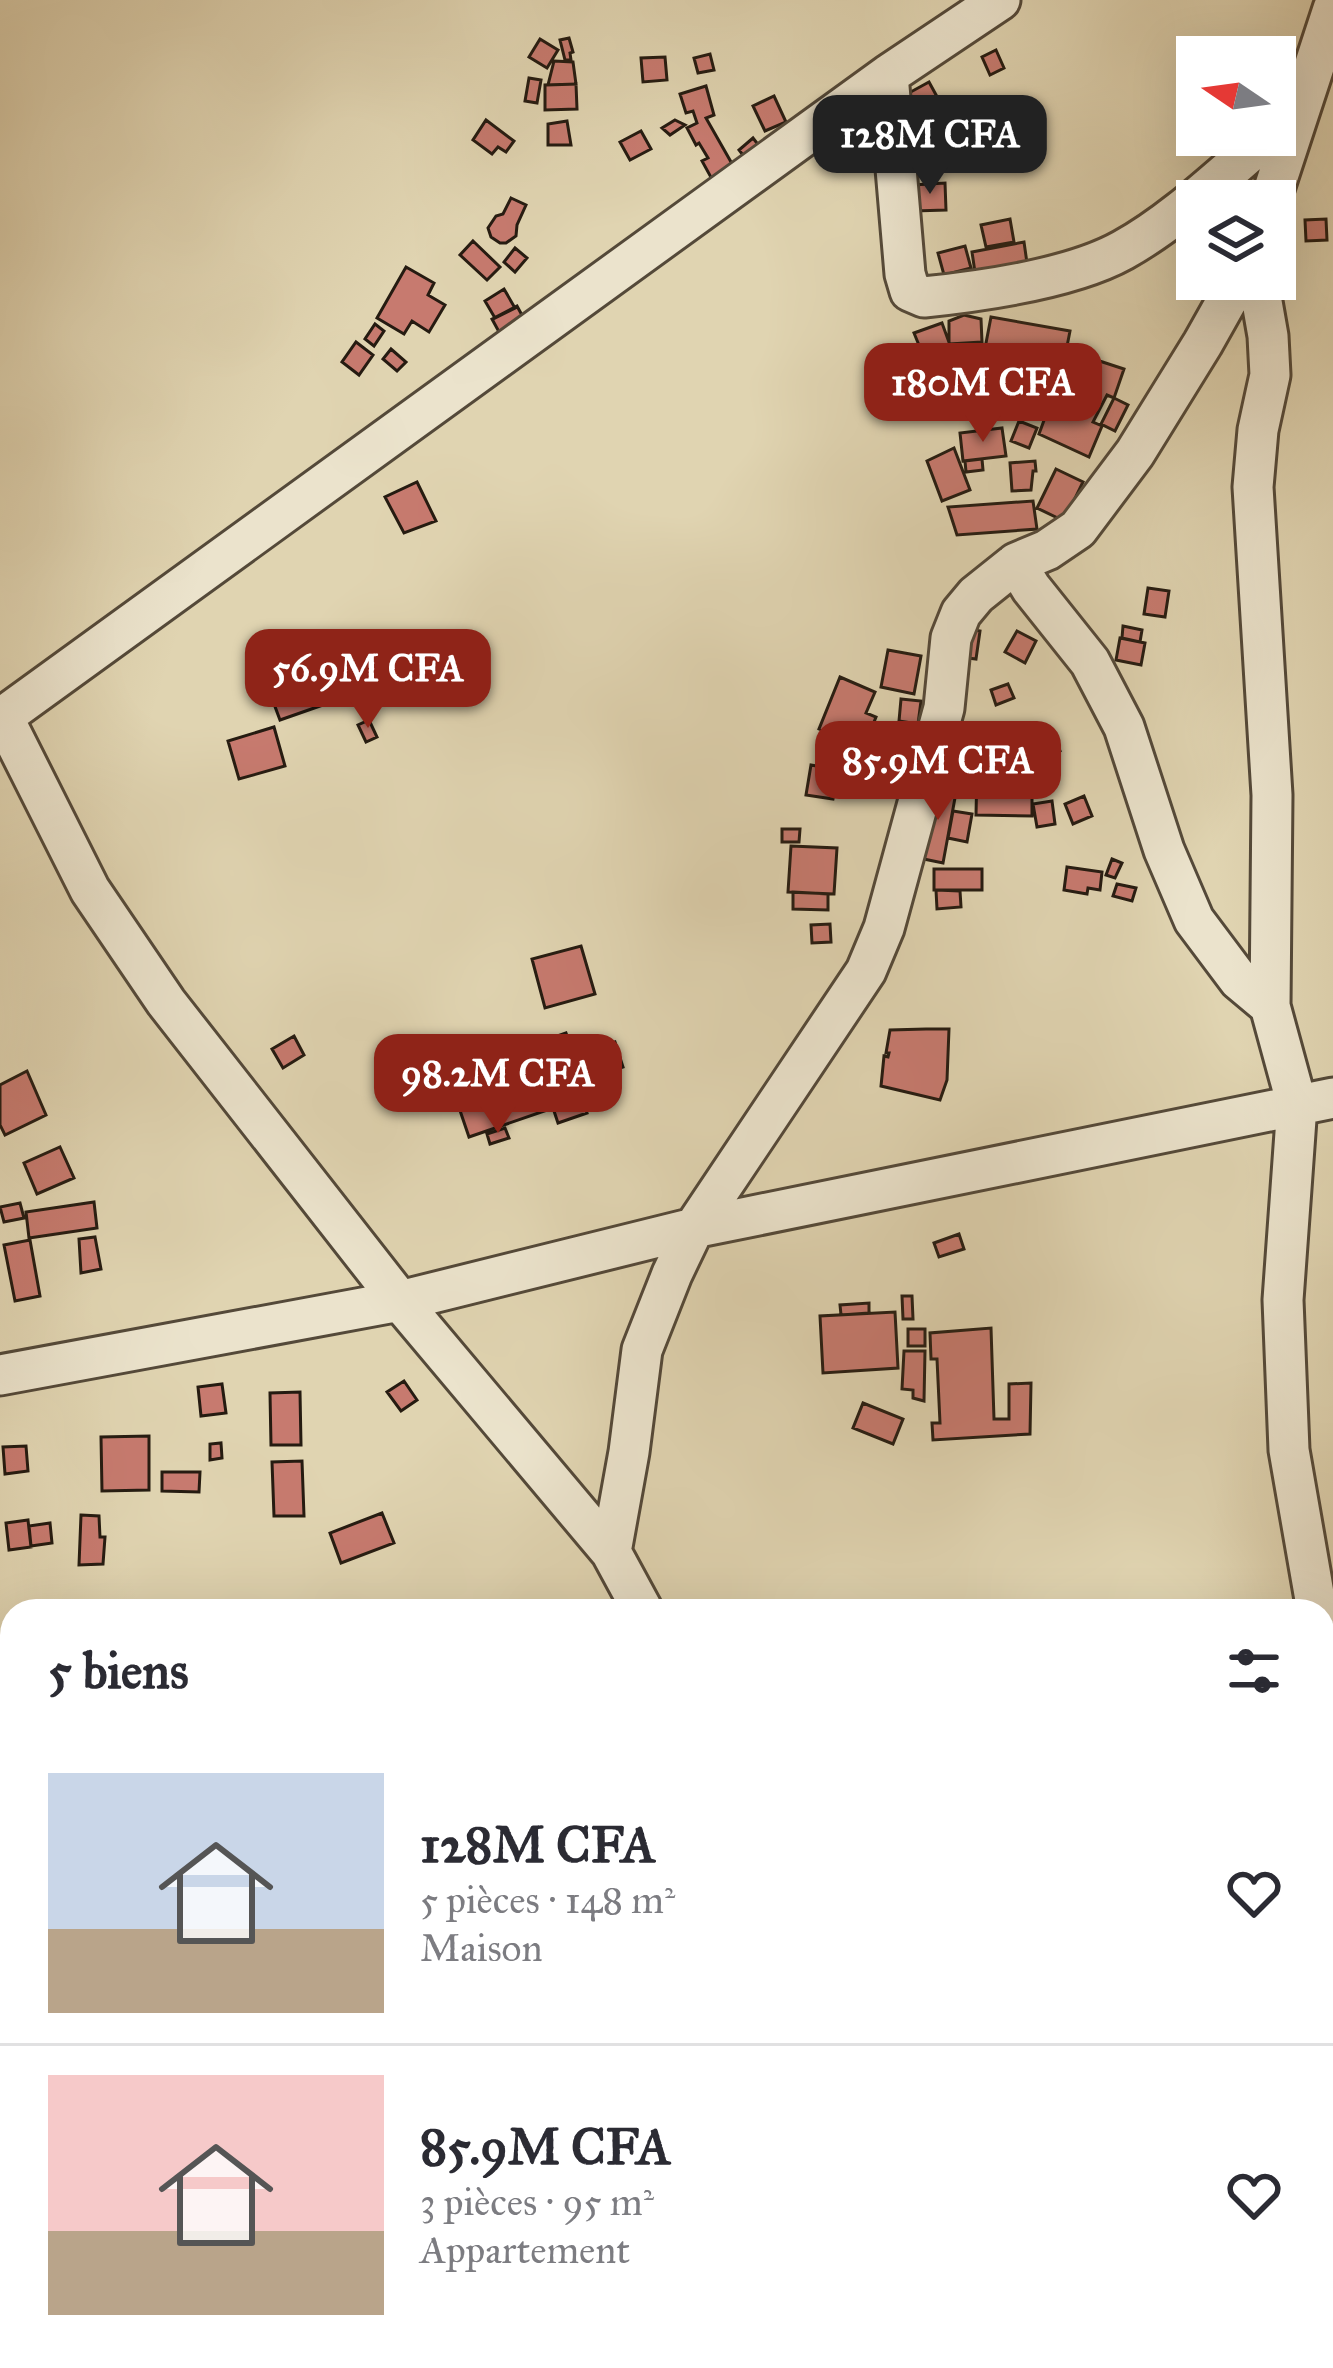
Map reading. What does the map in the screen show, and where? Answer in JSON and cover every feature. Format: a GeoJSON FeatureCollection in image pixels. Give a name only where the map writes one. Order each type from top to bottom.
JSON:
{"type":"FeatureCollection","features":[{"type":"Feature","properties":{"kind":"street"},"geometry":{"type":"LineString","coordinates":[[636,1599],[611,1552],[400,1301],[166,1002],[90,890],[2,718],[888,75],[1000,0]]}},
{"type":"Feature","properties":{"kind":"street"},"geometry":{"type":"LineString","coordinates":[[1296,93],[1333,9]]}},
{"type":"Feature","properties":{"kind":"street"},"geometry":{"type":"LineString","coordinates":[[888,75],[904,274],[910,290],[924,297],[1076,271],[1122,251],[1164,224],[1245,156]]}},
{"type":"Feature","properties":{"kind":"street"},"geometry":{"type":"LineString","coordinates":[[611,1552],[642,1350],[694,1228],[866,971],[884,928],[944,708],[951,638],[961,613],[1016,563],[1078,529],[1135,453],[1227,300]]}},
{"type":"Feature","properties":{"kind":"street"},"geometry":{"type":"LineString","coordinates":[[1262,300],[1270,375],[1258,430],[1253,487],[1272,795],[1270,1006]]}},
{"type":"Feature","properties":{"kind":"street"},"geometry":{"type":"LineString","coordinates":[[1016,563],[1090,662],[1124,728],[1164,850],[1194,920],[1239,980],[1270,1006],[1315,1101],[1283,1300],[1288,1450],[1315,1599]]}},
{"type":"Feature","properties":{"kind":"street"},"geometry":{"type":"LineString","coordinates":[[0,1375],[400,1301],[694,1228],[1315,1101]]}},
{"type":"Feature","properties":{"kind":"building"},"geometry":{"type":"Polygon","coordinates":[[[569,38],[573,52],[571,60],[565,60],[560,40],[569,38]]]}},
{"type":"Feature","properties":{"kind":"building"},"geometry":{"type":"Polygon","coordinates":[[[540,39],[558,50],[547,68],[529,57],[540,39]]]}},
{"type":"Feature","properties":{"kind":"building"},"geometry":{"type":"Polygon","coordinates":[[[996,50],[1004,68],[990,75],[982,57],[996,50]]]}},
{"type":"Feature","properties":{"kind":"building"},"geometry":{"type":"Polygon","coordinates":[[[710,54],[714,70],[698,73],[694,58],[710,54]]]}},
{"type":"Feature","properties":{"kind":"building"},"geometry":{"type":"Polygon","coordinates":[[[665,57],[667,80],[643,82],[641,58],[665,57]]]}},
{"type":"Feature","properties":{"kind":"building"},"geometry":{"type":"Polygon","coordinates":[[[554,61],[573,62],[576,84],[548,85],[554,61]]]}},
{"type":"Feature","properties":{"kind":"building"},"geometry":{"type":"Polygon","coordinates":[[[529,78],[541,80],[537,103],[525,101],[529,78]]]}},
{"type":"Feature","properties":{"kind":"building"},"geometry":{"type":"Polygon","coordinates":[[[929,82],[941,104],[919,116],[907,94],[929,82]]]}},
{"type":"Feature","properties":{"kind":"building"},"geometry":{"type":"Polygon","coordinates":[[[576,84],[577,109],[545,110],[545,85],[576,84]]]}},
{"type":"Feature","properties":{"kind":"building"},"geometry":{"type":"Polygon","coordinates":[[[706,86],[714,115],[706,118],[735,169],[713,181],[702,161],[708,158],[687,128],[697,123],[693,111],[686,113],[680,94],[706,86]]]}},
{"type":"Feature","properties":{"kind":"building"},"geometry":{"type":"Polygon","coordinates":[[[774,96],[786,122],[765,131],[753,106],[774,96]]]}},
{"type":"Feature","properties":{"kind":"building"},"geometry":{"type":"Polygon","coordinates":[[[1009,97],[1012,109],[997,112],[994,101],[1009,97]]]}},
{"type":"Feature","properties":{"kind":"building"},"geometry":{"type":"Polygon","coordinates":[[[486,120],[514,141],[506,152],[498,147],[492,154],[473,140],[486,120]]]}},
{"type":"Feature","properties":{"kind":"building"},"geometry":{"type":"Polygon","coordinates":[[[675,120],[685,125],[670,135],[662,128],[675,120]]]}},
{"type":"Feature","properties":{"kind":"building"},"geometry":{"type":"Polygon","coordinates":[[[567,121],[571,145],[548,145],[548,124],[567,121]]]}},
{"type":"Feature","properties":{"kind":"building"},"geometry":{"type":"Polygon","coordinates":[[[1013,130],[1016,156],[984,160],[982,144],[994,142],[993,133],[1013,130]]]}},
{"type":"Feature","properties":{"kind":"building"},"geometry":{"type":"Polygon","coordinates":[[[641,131],[651,149],[630,160],[620,142],[641,131]]]}},
{"type":"Feature","properties":{"kind":"building"},"geometry":{"type":"Polygon","coordinates":[[[753,138],[760,147],[746,159],[739,150],[753,138]]]}},
{"type":"Feature","properties":{"kind":"building"},"geometry":{"type":"Polygon","coordinates":[[[960,146],[962,169],[938,171],[935,149],[960,146]]]}},
{"type":"Feature","properties":{"kind":"building"},"geometry":{"type":"Polygon","coordinates":[[[945,183],[946,210],[914,211],[913,185],[945,183]]]}},
{"type":"Feature","properties":{"kind":"building"},"geometry":{"type":"Polygon","coordinates":[[[511,198],[526,205],[516,236],[500,243],[488,228],[511,198]]]}},
{"type":"Feature","properties":{"kind":"building"},"geometry":{"type":"Polygon","coordinates":[[[1010,219],[1014,242],[986,247],[981,225],[1010,219]]]}},
{"type":"Feature","properties":{"kind":"building"},"geometry":{"type":"Polygon","coordinates":[[[1326,219],[1327,240],[1306,241],[1305,220],[1326,219]]]}},
{"type":"Feature","properties":{"kind":"building"},"geometry":{"type":"Polygon","coordinates":[[[473,241],[500,267],[487,280],[460,255],[473,241]]]}},
{"type":"Feature","properties":{"kind":"building"},"geometry":{"type":"Polygon","coordinates":[[[1024,242],[1028,270],[976,279],[972,252],[1024,242]]]}},
{"type":"Feature","properties":{"kind":"building"},"geometry":{"type":"Polygon","coordinates":[[[965,246],[971,268],[944,275],[938,253],[965,246]]]}},
{"type":"Feature","properties":{"kind":"building"},"geometry":{"type":"Polygon","coordinates":[[[515,248],[527,258],[515,272],[504,262],[515,248]]]}},
{"type":"Feature","properties":{"kind":"building"},"geometry":{"type":"Polygon","coordinates":[[[406,267],[434,283],[428,295],[445,305],[429,332],[412,321],[404,334],[377,318],[406,267]]]}},
{"type":"Feature","properties":{"kind":"building"},"geometry":{"type":"Polygon","coordinates":[[[504,289],[515,308],[495,318],[485,301],[504,289]]]}},
{"type":"Feature","properties":{"kind":"building"},"geometry":{"type":"Polygon","coordinates":[[[517,306],[529,328],[504,341],[492,319],[517,306]]]}},
{"type":"Feature","properties":{"kind":"building"},"geometry":{"type":"Polygon","coordinates":[[[964,315],[981,319],[982,342],[949,344],[949,321],[964,315]]]}},
{"type":"Feature","properties":{"kind":"building"},"geometry":{"type":"Polygon","coordinates":[[[991,317],[1070,331],[1063,367],[1044,362],[1037,402],[977,390],[991,317]]]}},
{"type":"Feature","properties":{"kind":"building"},"geometry":{"type":"Polygon","coordinates":[[[942,323],[950,345],[923,355],[914,333],[942,323]]]}},
{"type":"Feature","properties":{"kind":"building"},"geometry":{"type":"Polygon","coordinates":[[[375,324],[384,331],[374,346],[365,339],[375,324]]]}},
{"type":"Feature","properties":{"kind":"building"},"geometry":{"type":"Polygon","coordinates":[[[356,342],[373,355],[359,375],[342,362],[356,342]]]}},
{"type":"Feature","properties":{"kind":"building"},"geometry":{"type":"Polygon","coordinates":[[[391,349],[406,362],[397,371],[383,359],[391,349]]]}},
{"type":"Feature","properties":{"kind":"building"},"geometry":{"type":"Polygon","coordinates":[[[1072,352],[1124,369],[1114,398],[1107,395],[1093,422],[1102,426],[1089,457],[1039,434],[1050,404],[1056,407],[1067,383],[1063,382],[1072,352]]]}},
{"type":"Feature","properties":{"kind":"building"},"geometry":{"type":"Polygon","coordinates":[[[998,393],[1032,401],[1030,415],[996,409],[998,393]]]}},
{"type":"Feature","properties":{"kind":"building"},"geometry":{"type":"Polygon","coordinates":[[[1114,398],[1128,405],[1115,431],[1101,424],[1114,398]]]}},
{"type":"Feature","properties":{"kind":"building"},"geometry":{"type":"Polygon","coordinates":[[[1019,421],[1037,428],[1029,448],[1011,441],[1019,421]]]}},
{"type":"Feature","properties":{"kind":"building"},"geometry":{"type":"Polygon","coordinates":[[[1002,428],[1006,456],[963,461],[960,433],[1002,428]]]}},
{"type":"Feature","properties":{"kind":"building"},"geometry":{"type":"Polygon","coordinates":[[[954,448],[970,490],[942,501],[927,461],[954,448]]]}},
{"type":"Feature","properties":{"kind":"building"},"geometry":{"type":"Polygon","coordinates":[[[982,459],[983,470],[966,472],[965,461],[982,459]]]}},
{"type":"Feature","properties":{"kind":"building"},"geometry":{"type":"Polygon","coordinates":[[[1035,461],[1031,490],[1012,491],[1010,463],[1035,461]]]}},
{"type":"Feature","properties":{"kind":"building"},"geometry":{"type":"Polygon","coordinates":[[[1056,469],[1083,482],[1064,521],[1037,508],[1056,469]]]}},
{"type":"Feature","properties":{"kind":"building"},"geometry":{"type":"Polygon","coordinates":[[[417,482],[436,521],[404,533],[385,497],[417,482]]]}},
{"type":"Feature","properties":{"kind":"building"},"geometry":{"type":"Polygon","coordinates":[[[1033,501],[1037,529],[957,535],[948,507],[1033,501]]]}},
{"type":"Feature","properties":{"kind":"building"},"geometry":{"type":"Polygon","coordinates":[[[1148,588],[1169,591],[1165,617],[1144,614],[1148,588]]]}},
{"type":"Feature","properties":{"kind":"building"},"geometry":{"type":"Polygon","coordinates":[[[1123,626],[1142,630],[1140,642],[1122,638],[1123,626]]]}},
{"type":"Feature","properties":{"kind":"building"},"geometry":{"type":"Polygon","coordinates":[[[956,627],[980,631],[976,659],[951,656],[956,627]]]}},
{"type":"Feature","properties":{"kind":"building"},"geometry":{"type":"Polygon","coordinates":[[[1017,631],[1036,641],[1025,663],[1005,652],[1017,631]]]}},
{"type":"Feature","properties":{"kind":"building"},"geometry":{"type":"Polygon","coordinates":[[[315,636],[340,699],[280,720],[257,658],[315,636]]]}},
{"type":"Feature","properties":{"kind":"building"},"geometry":{"type":"Polygon","coordinates":[[[1120,638],[1145,643],[1141,665],[1116,660],[1120,638]]]}},
{"type":"Feature","properties":{"kind":"building"},"geometry":{"type":"Polygon","coordinates":[[[888,650],[921,656],[914,694],[881,687],[888,650]]]}},
{"type":"Feature","properties":{"kind":"building"},"geometry":{"type":"Polygon","coordinates":[[[840,677],[875,692],[866,713],[876,717],[864,747],[819,729],[840,677]]]}},
{"type":"Feature","properties":{"kind":"building"},"geometry":{"type":"Polygon","coordinates":[[[1008,684],[1014,698],[996,705],[991,690],[1008,684]]]}},
{"type":"Feature","properties":{"kind":"building"},"geometry":{"type":"Polygon","coordinates":[[[901,699],[921,701],[918,724],[899,721],[901,699]]]}},
{"type":"Feature","properties":{"kind":"building"},"geometry":{"type":"Polygon","coordinates":[[[369,720],[377,737],[366,742],[358,725],[369,720]]]}},
{"type":"Feature","properties":{"kind":"building"},"geometry":{"type":"Polygon","coordinates":[[[873,726],[912,737],[904,762],[866,750],[873,726]]]}},
{"type":"Feature","properties":{"kind":"building"},"geometry":{"type":"Polygon","coordinates":[[[274,727],[285,766],[239,779],[228,741],[274,727]]]}},
{"type":"Feature","properties":{"kind":"building"},"geometry":{"type":"Polygon","coordinates":[[[1054,735],[1060,751],[1044,758],[1037,742],[1054,735]]]}},
{"type":"Feature","properties":{"kind":"building"},"geometry":{"type":"Polygon","coordinates":[[[949,739],[971,740],[970,768],[948,766],[949,739]]]}},
{"type":"Feature","properties":{"kind":"building"},"geometry":{"type":"Polygon","coordinates":[[[811,765],[839,770],[833,799],[806,795],[811,765]]]}},
{"type":"Feature","properties":{"kind":"building"},"geometry":{"type":"Polygon","coordinates":[[[977,770],[1032,772],[1032,816],[976,815],[977,770]]]}},
{"type":"Feature","properties":{"kind":"building"},"geometry":{"type":"Polygon","coordinates":[[[933,784],[957,787],[943,863],[919,858],[933,784]]]}},
{"type":"Feature","properties":{"kind":"building"},"geometry":{"type":"Polygon","coordinates":[[[1084,796],[1092,816],[1073,824],[1065,804],[1084,796]]]}},
{"type":"Feature","properties":{"kind":"building"},"geometry":{"type":"Polygon","coordinates":[[[1052,801],[1055,824],[1037,827],[1033,804],[1052,801]]]}},
{"type":"Feature","properties":{"kind":"building"},"geometry":{"type":"Polygon","coordinates":[[[953,811],[972,814],[967,842],[948,838],[953,811]]]}},
{"type":"Feature","properties":{"kind":"building"},"geometry":{"type":"Polygon","coordinates":[[[782,829],[800,829],[799,842],[782,842],[782,829]]]}},
{"type":"Feature","properties":{"kind":"building"},"geometry":{"type":"Polygon","coordinates":[[[791,846],[837,848],[834,894],[788,892],[791,846]]]}},
{"type":"Feature","properties":{"kind":"building"},"geometry":{"type":"Polygon","coordinates":[[[1112,859],[1122,863],[1115,878],[1106,875],[1112,859]]]}},
{"type":"Feature","properties":{"kind":"building"},"geometry":{"type":"Polygon","coordinates":[[[1067,867],[1102,872],[1100,890],[1088,888],[1087,894],[1064,890],[1067,867]]]}},
{"type":"Feature","properties":{"kind":"building"},"geometry":{"type":"Polygon","coordinates":[[[934,869],[982,869],[982,890],[934,890],[934,869]]]}},
{"type":"Feature","properties":{"kind":"building"},"geometry":{"type":"Polygon","coordinates":[[[1117,884],[1136,888],[1132,901],[1113,896],[1117,884]]]}},
{"type":"Feature","properties":{"kind":"building"},"geometry":{"type":"Polygon","coordinates":[[[936,890],[960,891],[961,907],[937,909],[936,890]]]}},
{"type":"Feature","properties":{"kind":"building"},"geometry":{"type":"Polygon","coordinates":[[[793,892],[828,894],[828,910],[793,909],[793,892]]]}},
{"type":"Feature","properties":{"kind":"building"},"geometry":{"type":"Polygon","coordinates":[[[830,924],[831,942],[812,943],[811,925],[830,924]]]}},
{"type":"Feature","properties":{"kind":"building"},"geometry":{"type":"Polygon","coordinates":[[[581,946],[595,994],[545,1008],[532,959],[581,946]]]}},
{"type":"Feature","properties":{"kind":"building"},"geometry":{"type":"Polygon","coordinates":[[[949,1029],[947,1080],[940,1100],[881,1086],[890,1030],[949,1029]]]}},
{"type":"Feature","properties":{"kind":"building"},"geometry":{"type":"Polygon","coordinates":[[[566,1033],[587,1090],[580,1093],[587,1113],[558,1123],[553,1108],[469,1137],[452,1087],[491,1072],[485,1054],[530,1038],[532,1045],[566,1033]]]}},
{"type":"Feature","properties":{"kind":"building"},"geometry":{"type":"Polygon","coordinates":[[[294,1036],[304,1055],[283,1068],[272,1049],[294,1036]]]}},
{"type":"Feature","properties":{"kind":"building"},"geometry":{"type":"Polygon","coordinates":[[[615,1042],[623,1067],[598,1075],[590,1051],[615,1042]]]}},
{"type":"Feature","properties":{"kind":"building"},"geometry":{"type":"Polygon","coordinates":[[[27,1071],[46,1115],[5,1135],[0,1125],[0,1085],[27,1071]]]}},
{"type":"Feature","properties":{"kind":"building"},"geometry":{"type":"Polygon","coordinates":[[[505,1128],[509,1138],[490,1144],[487,1134],[505,1128]]]}},
{"type":"Feature","properties":{"kind":"building"},"geometry":{"type":"Polygon","coordinates":[[[60,1147],[74,1178],[37,1194],[24,1163],[60,1147]]]}},
{"type":"Feature","properties":{"kind":"building"},"geometry":{"type":"Polygon","coordinates":[[[94,1202],[97,1228],[29,1238],[26,1212],[94,1202]]]}},
{"type":"Feature","properties":{"kind":"building"},"geometry":{"type":"Polygon","coordinates":[[[20,1203],[24,1218],[4,1222],[0,1207],[20,1203]]]}},
{"type":"Feature","properties":{"kind":"building"},"geometry":{"type":"Polygon","coordinates":[[[959,1234],[964,1249],[939,1257],[934,1243],[959,1234]]]}},
{"type":"Feature","properties":{"kind":"building"},"geometry":{"type":"Polygon","coordinates":[[[95,1237],[101,1269],[81,1273],[79,1239],[95,1237]]]}},
{"type":"Feature","properties":{"kind":"building"},"geometry":{"type":"Polygon","coordinates":[[[30,1240],[40,1296],[15,1301],[4,1245],[30,1240]]]}},
{"type":"Feature","properties":{"kind":"building"},"geometry":{"type":"Polygon","coordinates":[[[902,1296],[912,1296],[913,1319],[903,1319],[902,1296]]]}},
{"type":"Feature","properties":{"kind":"building"},"geometry":{"type":"Polygon","coordinates":[[[869,1303],[869,1313],[841,1315],[840,1305],[869,1303]]]}},
{"type":"Feature","properties":{"kind":"building"},"geometry":{"type":"Polygon","coordinates":[[[895,1312],[898,1368],[823,1373],[820,1316],[895,1312]]]}},
{"type":"Feature","properties":{"kind":"building"},"geometry":{"type":"Polygon","coordinates":[[[991,1328],[994,1419],[1009,1419],[1009,1384],[1031,1383],[1030,1434],[933,1440],[932,1423],[940,1423],[937,1359],[931,1359],[930,1333],[991,1328]]]}},
{"type":"Feature","properties":{"kind":"building"},"geometry":{"type":"Polygon","coordinates":[[[908,1329],[925,1329],[925,1346],[908,1346],[908,1329]]]}},
{"type":"Feature","properties":{"kind":"building"},"geometry":{"type":"Polygon","coordinates":[[[904,1351],[925,1351],[924,1401],[913,1398],[913,1390],[902,1389],[904,1351]]]}},
{"type":"Feature","properties":{"kind":"building"},"geometry":{"type":"Polygon","coordinates":[[[404,1381],[417,1400],[401,1411],[387,1392],[404,1381]]]}},
{"type":"Feature","properties":{"kind":"building"},"geometry":{"type":"Polygon","coordinates":[[[222,1384],[226,1413],[201,1416],[198,1387],[222,1384]]]}},
{"type":"Feature","properties":{"kind":"building"},"geometry":{"type":"Polygon","coordinates":[[[300,1392],[301,1445],[271,1445],[270,1393],[300,1392]]]}},
{"type":"Feature","properties":{"kind":"building"},"geometry":{"type":"Polygon","coordinates":[[[863,1403],[903,1419],[893,1444],[853,1428],[863,1403]]]}},
{"type":"Feature","properties":{"kind":"building"},"geometry":{"type":"Polygon","coordinates":[[[149,1436],[149,1490],[102,1491],[101,1437],[149,1436]]]}},
{"type":"Feature","properties":{"kind":"building"},"geometry":{"type":"Polygon","coordinates":[[[221,1443],[222,1458],[210,1460],[210,1444],[221,1443]]]}},
{"type":"Feature","properties":{"kind":"building"},"geometry":{"type":"Polygon","coordinates":[[[26,1446],[28,1471],[5,1474],[3,1447],[26,1446]]]}},
{"type":"Feature","properties":{"kind":"building"},"geometry":{"type":"Polygon","coordinates":[[[302,1461],[304,1516],[274,1516],[272,1462],[302,1461]]]}},
{"type":"Feature","properties":{"kind":"building"},"geometry":{"type":"Polygon","coordinates":[[[162,1472],[200,1472],[199,1492],[162,1491],[162,1472]]]}},
{"type":"Feature","properties":{"kind":"building"},"geometry":{"type":"Polygon","coordinates":[[[382,1513],[394,1543],[341,1563],[330,1533],[382,1513]]]}},
{"type":"Feature","properties":{"kind":"building"},"geometry":{"type":"Polygon","coordinates":[[[81,1515],[99,1516],[100,1537],[105,1537],[103,1564],[79,1565],[81,1515]]]}},
{"type":"Feature","properties":{"kind":"building"},"geometry":{"type":"Polygon","coordinates":[[[28,1520],[31,1547],[9,1550],[6,1523],[28,1520]]]}},
{"type":"Feature","properties":{"kind":"building"},"geometry":{"type":"Polygon","coordinates":[[[50,1523],[52,1543],[31,1546],[29,1526],[50,1523]]]}}]}
